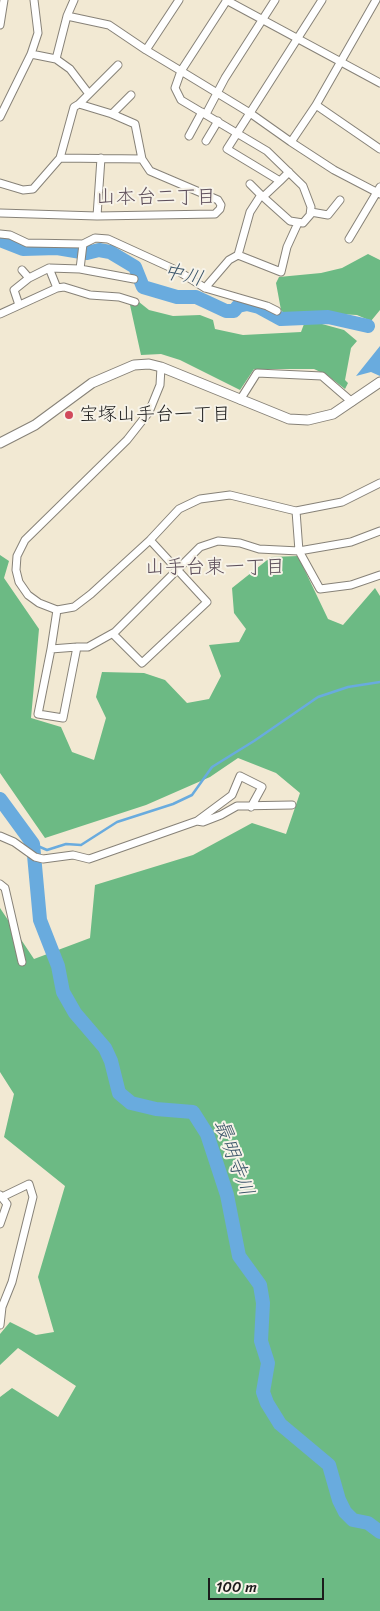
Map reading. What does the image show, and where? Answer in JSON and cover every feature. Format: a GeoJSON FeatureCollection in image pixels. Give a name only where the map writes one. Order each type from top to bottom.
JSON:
{"type":"FeatureCollection","features":[{"type":"Feature","properties":{"kind":"street"},"geometry":{"type":"LineString","coordinates":[[0,25],[4,0]]}},
{"type":"Feature","properties":{"kind":"street"},"geometry":{"type":"LineString","coordinates":[[0,117],[31,54],[38,33],[34,0]]}},
{"type":"Feature","properties":{"kind":"street"},"geometry":{"type":"LineString","coordinates":[[56,59],[67,16],[74,0]]}},
{"type":"Feature","properties":{"kind":"street"},"geometry":{"type":"LineString","coordinates":[[146,50],[179,0]]}},
{"type":"Feature","properties":{"kind":"street"},"geometry":{"type":"LineString","coordinates":[[238,255],[281,272],[288,247],[298,223],[307,219],[311,212],[307,192],[267,151],[181,100],[176,93],[177,78],[227,0],[380,83]]}},
{"type":"Feature","properties":{"kind":"street"},"geometry":{"type":"LineString","coordinates":[[189,136],[275,0]]}},
{"type":"Feature","properties":{"kind":"street"},"geometry":{"type":"LineString","coordinates":[[280,181],[227,148],[322,0]]}},
{"type":"Feature","properties":{"kind":"street"},"geometry":{"type":"LineString","coordinates":[[291,142],[316,105],[377,1]]}},
{"type":"Feature","properties":{"kind":"street"},"geometry":{"type":"LineString","coordinates":[[67,16],[110,26],[250,113],[334,170],[379,191],[349,239]]}},
{"type":"Feature","properties":{"kind":"street"},"geometry":{"type":"LineString","coordinates":[[31,54],[56,59],[75,72],[89,94]]}},
{"type":"Feature","properties":{"kind":"street"},"geometry":{"type":"LineString","coordinates":[[0,183],[23,190],[33,189],[60,158],[74,107],[118,65]]}},
{"type":"Feature","properties":{"kind":"street"},"geometry":{"type":"LineString","coordinates":[[112,114],[131,95]]}},
{"type":"Feature","properties":{"kind":"street"},"geometry":{"type":"LineString","coordinates":[[0,213],[97,216],[215,214],[220,209],[221,205],[218,200],[150,171],[142,159],[135,124],[112,114],[79,104]]}},
{"type":"Feature","properties":{"kind":"street"},"geometry":{"type":"LineString","coordinates":[[316,105],[380,149]]}},
{"type":"Feature","properties":{"kind":"street"},"geometry":{"type":"LineString","coordinates":[[206,141],[218,121]]}},
{"type":"Feature","properties":{"kind":"street"},"geometry":{"type":"LineString","coordinates":[[60,158],[142,159]]}},
{"type":"Feature","properties":{"kind":"street"},"geometry":{"type":"LineString","coordinates":[[97,216],[101,158]]}},
{"type":"Feature","properties":{"kind":"street"},"geometry":{"type":"LineString","coordinates":[[205,288],[229,260],[238,255],[250,212],[262,196],[289,172]]}},
{"type":"Feature","properties":{"kind":"street"},"geometry":{"type":"LineString","coordinates":[[250,184],[281,215],[298,223]]}},
{"type":"Feature","properties":{"kind":"street"},"geometry":{"type":"LineString","coordinates":[[311,212],[328,215],[340,200]]}},
{"type":"Feature","properties":{"kind":"street"},"geometry":{"type":"LineString","coordinates":[[0,234],[10,235],[28,243],[83,244],[95,238],[116,242],[178,271],[205,288],[267,306],[277,312]]}},
{"type":"Feature","properties":{"kind":"street"},"geometry":{"type":"LineString","coordinates":[[80,269],[83,244]]}},
{"type":"Feature","properties":{"kind":"street"},"geometry":{"type":"LineString","coordinates":[[49,268],[57,288]]}},
{"type":"Feature","properties":{"kind":"street"},"geometry":{"type":"LineString","coordinates":[[19,305],[14,290],[29,278],[49,268],[80,269],[134,278]]}},
{"type":"Feature","properties":{"kind":"street"},"geometry":{"type":"LineString","coordinates":[[22,270],[29,278]]}},
{"type":"Feature","properties":{"kind":"street"},"geometry":{"type":"LineString","coordinates":[[0,314],[57,288],[64,287],[90,295],[119,297],[135,302]]}},
{"type":"Feature","properties":{"kind":"street"},"geometry":{"type":"LineString","coordinates":[[0,443],[35,426],[92,383],[118,370],[149,364],[161,367],[289,419],[308,420],[333,414],[380,382]]}},
{"type":"Feature","properties":{"kind":"street"},"geometry":{"type":"LineString","coordinates":[[161,367],[160,385],[149,412],[127,440],[25,540],[17,556],[16,570],[19,582],[28,595],[39,603],[57,610],[74,607],[150,540],[179,509],[200,499],[230,495],[296,511],[342,502],[380,483]]}},
{"type":"Feature","properties":{"kind":"street"},"geometry":{"type":"LineString","coordinates":[[240,400],[257,373],[322,376],[352,402]]}},
{"type":"Feature","properties":{"kind":"street"},"geometry":{"type":"LineString","coordinates":[[296,511],[299,551],[320,589],[351,585],[380,575]]}},
{"type":"Feature","properties":{"kind":"street"},"geometry":{"type":"LineString","coordinates":[[51,649],[88,647],[112,634],[200,547],[218,541],[240,543],[258,549],[299,551],[351,542],[380,531]]}},
{"type":"Feature","properties":{"kind":"street"},"geometry":{"type":"LineString","coordinates":[[112,634],[142,663],[207,602],[150,540]]}},
{"type":"Feature","properties":{"kind":"street"},"geometry":{"type":"LineString","coordinates":[[57,610],[38,714],[63,718],[77,647]]}},
{"type":"Feature","properties":{"kind":"street"},"geometry":{"type":"LineString","coordinates":[[0,836],[14,842],[36,857],[43,859],[73,855],[89,859],[197,821],[232,795],[240,776],[262,786],[251,807]]}},
{"type":"Feature","properties":{"kind":"street"},"geometry":{"type":"LineString","coordinates":[[197,821],[203,822],[221,816],[237,806],[292,805]]}},
{"type":"Feature","properties":{"kind":"street"},"geometry":{"type":"LineString","coordinates":[[0,884],[5,888],[22,962]]}},
{"type":"Feature","properties":{"kind":"street"},"geometry":{"type":"LineString","coordinates":[[0,1224],[7,1204],[1,1196],[29,1184],[33,1197],[12,1282],[1,1307],[0,1325]]}},
{"type":"Feature","properties":{"kind":"green space"},"geometry":{"type":"Polygon","coordinates":[[[368,254],[380,260],[380,310],[371,321],[357,315],[320,313],[286,316],[281,310],[276,283],[279,277],[321,273],[342,268],[368,254]]]}},
{"type":"Feature","properties":{"kind":"green space"},"geometry":{"type":"Polygon","coordinates":[[[139,302],[149,310],[173,316],[200,315],[213,320],[215,329],[243,335],[301,332],[304,324],[322,324],[344,330],[357,341],[351,348],[345,380],[348,383],[345,389],[327,375],[314,369],[254,369],[240,390],[180,360],[161,354],[141,355],[130,305],[139,302]]]}},
{"type":"Feature","properties":{"kind":"green space"},"geometry":{"type":"Polygon","coordinates":[[[0,555],[9,561],[4,578],[39,629],[31,718],[61,727],[72,752],[94,760],[106,718],[96,697],[102,672],[144,673],[165,680],[187,703],[209,699],[221,676],[209,645],[239,642],[246,629],[234,613],[232,588],[271,557],[298,556],[328,619],[343,625],[375,588],[380,596],[380,1611],[0,1611],[0,1397],[12,1388],[58,1417],[76,1386],[18,1348],[0,1365],[0,1334],[10,1322],[36,1335],[54,1332],[38,1277],[65,1186],[4,1137],[14,1094],[0,1072],[0,908],[34,959],[90,938],[95,885],[193,855],[252,823],[286,834],[300,793],[276,773],[238,758],[210,777],[146,805],[45,838],[0,773],[0,555]]]}},
{"type":"Feature","properties":{"kind":"water"},"geometry":{"type":"Polygon","coordinates":[[[380,346],[380,376],[371,372],[356,376],[380,346]]]}},
{"type":"Feature","properties":{"kind":"waterway","name":"中川"},"geometry":{"type":"LineString","coordinates":[[0,240],[23,249],[57,248],[87,253],[99,250],[110,252],[135,267],[143,287],[177,297],[196,297],[226,311],[234,311],[238,306],[247,304],[259,307],[281,319],[328,317],[368,326]]}},
{"type":"Feature","properties":{"kind":"waterway"},"geometry":{"type":"LineString","coordinates":[[33,844],[47,850],[66,844],[81,845],[117,822],[173,804],[192,795],[212,767],[318,697],[348,687],[380,682]]}},
{"type":"Feature","properties":{"kind":"waterway","name":"最明寺川"},"geometry":{"type":"LineString","coordinates":[[0,799],[33,844],[40,920],[58,966],[63,992],[75,1013],[105,1048],[111,1061],[119,1093],[131,1103],[156,1109],[193,1112],[207,1134],[227,1195],[239,1256],[260,1285],[263,1303],[261,1341],[268,1363],[263,1392],[267,1403],[280,1424],[329,1465],[339,1500],[345,1512],[353,1520],[368,1523],[380,1532]]}},
{"type":"Feature","properties":{"kind":"place","name":"宝塚山手台一丁目"},"geometry":{"type":"Point","coordinates":[69,415]}},
{"type":"Feature","properties":{"kind":"district","name":"山本台二丁目"},"geometry":{"type":"Point","coordinates":[156,198]}},
{"type":"Feature","properties":{"kind":"district","name":"山手台東一丁目"},"geometry":{"type":"Point","coordinates":[215,568]}}]}
